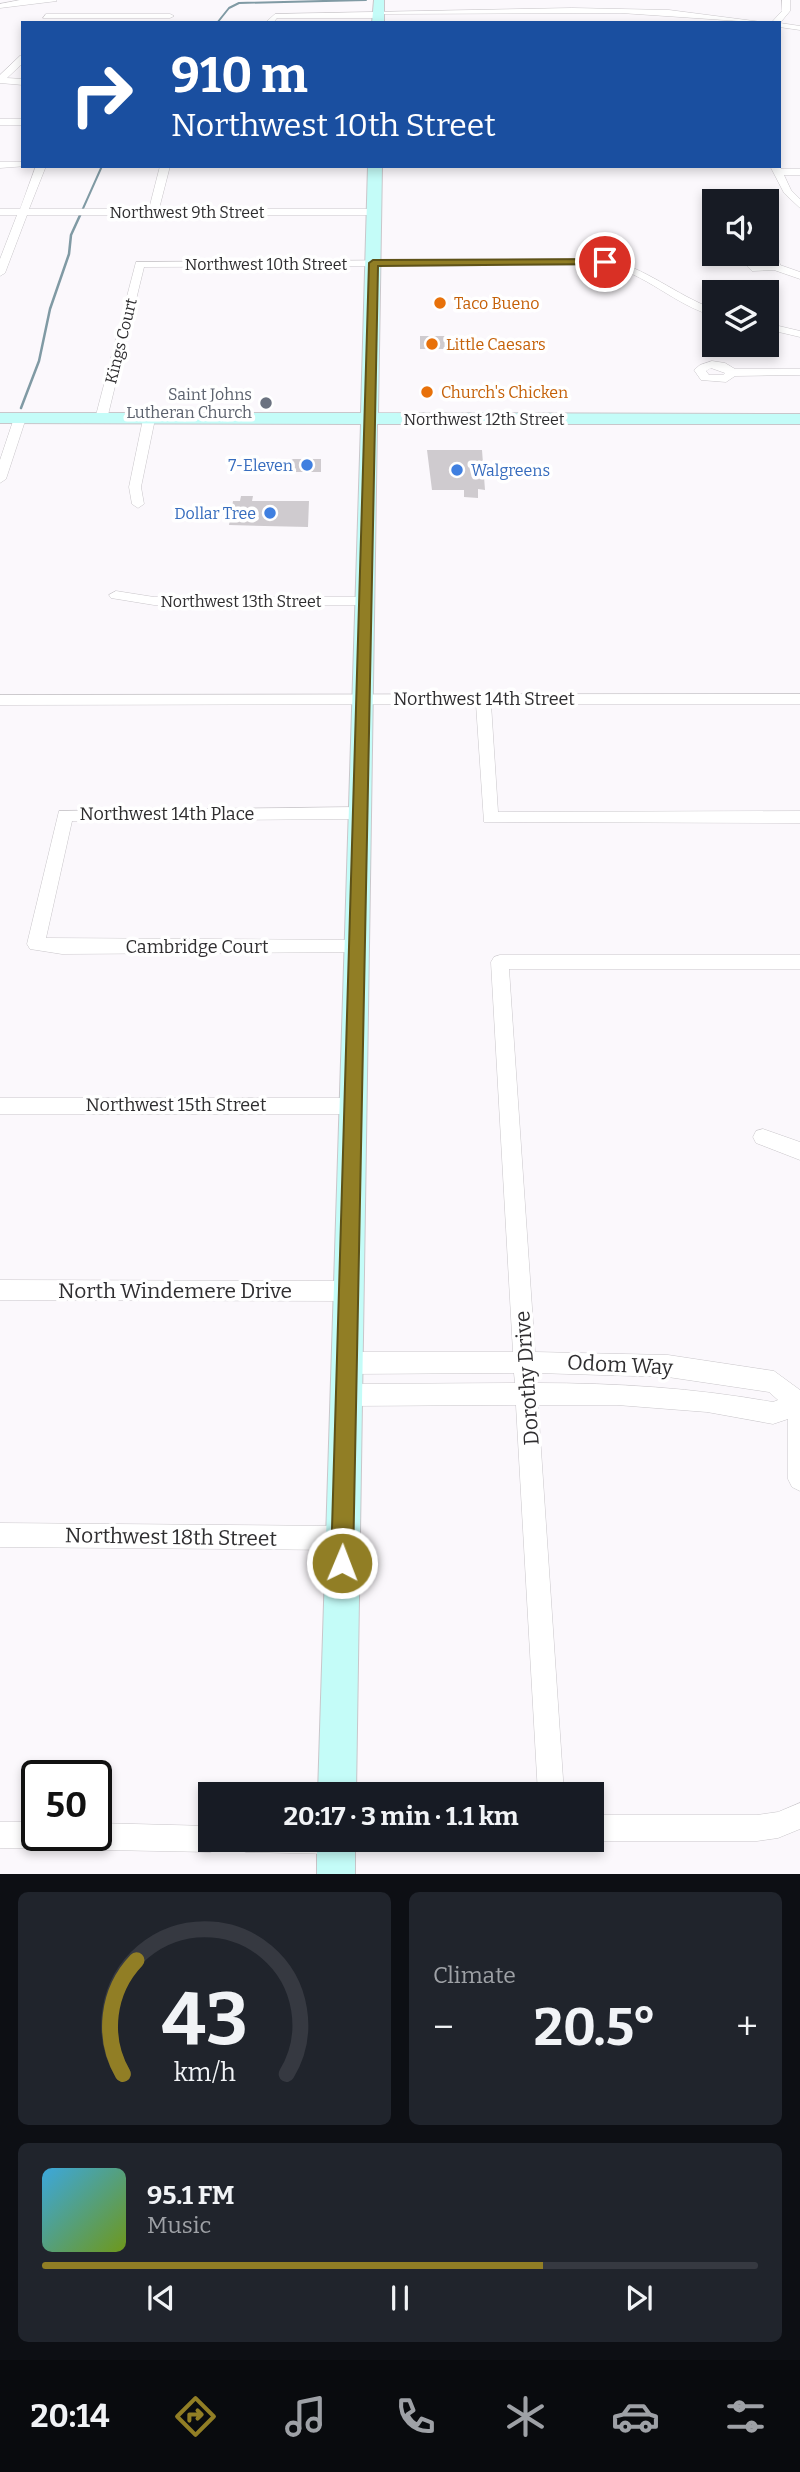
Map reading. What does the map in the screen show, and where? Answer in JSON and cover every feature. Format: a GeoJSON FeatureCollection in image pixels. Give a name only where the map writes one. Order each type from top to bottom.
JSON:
{"type":"FeatureCollection","features":[{"type":"Feature","properties":{"kind":"main road"},"geometry":{"type":"LineString","coordinates":[[337,1782],[375,168]]}},
{"type":"Feature","properties":{"kind":"main road","name":"Northwest 12th Street"},"geometry":{"type":"LineString","coordinates":[[0,418],[800,419]]}},
{"type":"Feature","properties":{"kind":"street"},"geometry":{"type":"LineString","coordinates":[[0,6],[54,0]]}},
{"type":"Feature","properties":{"kind":"street"},"geometry":{"type":"LineString","coordinates":[[54,0],[44,19],[167,20]]}},
{"type":"Feature","properties":{"kind":"street"},"geometry":{"type":"LineString","coordinates":[[779,21],[786,11],[786,0]]}},
{"type":"Feature","properties":{"kind":"street"},"geometry":{"type":"LineString","coordinates":[[272,20],[378,13],[693,9],[729,20]]}},
{"type":"Feature","properties":{"kind":"street"},"geometry":{"type":"LineString","coordinates":[[606,11],[609,21]]}},
{"type":"Feature","properties":{"kind":"street"},"geometry":{"type":"LineString","coordinates":[[781,25],[800,28]]}},
{"type":"Feature","properties":{"kind":"street"},"geometry":{"type":"LineString","coordinates":[[0,80],[21,60]]}},
{"type":"Feature","properties":{"kind":"street"},"geometry":{"type":"LineString","coordinates":[[0,80],[21,82]]}},
{"type":"Feature","properties":{"kind":"street"},"geometry":{"type":"LineString","coordinates":[[0,122],[21,122]]}},
{"type":"Feature","properties":{"kind":"street"},"geometry":{"type":"LineString","coordinates":[[0,165],[21,165]]}},
{"type":"Feature","properties":{"kind":"street"},"geometry":{"type":"LineString","coordinates":[[1,267],[40,168]]}},
{"type":"Feature","properties":{"kind":"street"},"geometry":{"type":"LineString","coordinates":[[153,212],[164,168]]}},
{"type":"Feature","properties":{"kind":"street"},"geometry":{"type":"LineString","coordinates":[[777,169],[800,172]]}},
{"type":"Feature","properties":{"kind":"street"},"geometry":{"type":"LineString","coordinates":[[777,169],[791,197],[800,205]]}},
{"type":"Feature","properties":{"kind":"street","name":"Northwest 9th Street"},"geometry":{"type":"LineString","coordinates":[[0,212],[374,212]]}},
{"type":"Feature","properties":{"kind":"street","name":"Northwest 10th Street"},"geometry":{"type":"LineString","coordinates":[[140,264],[617,263],[636,270],[689,305],[702,309]]}},
{"type":"Feature","properties":{"kind":"street","name":"Kings Court"},"geometry":{"type":"LineString","coordinates":[[101,419],[140,264]]}},
{"type":"Feature","properties":{"kind":"street"},"geometry":{"type":"LineString","coordinates":[[775,267],[800,276]]}},
{"type":"Feature","properties":{"kind":"street"},"geometry":{"type":"LineString","coordinates":[[779,329],[800,334]]}},
{"type":"Feature","properties":{"kind":"street"},"geometry":{"type":"LineString","coordinates":[[732,373],[800,372]]}},
{"type":"Feature","properties":{"kind":"street"},"geometry":{"type":"LineString","coordinates":[[0,479],[20,418]]}},
{"type":"Feature","properties":{"kind":"street"},"geometry":{"type":"LineString","coordinates":[[138,503],[135,487],[149,419]]}},
{"type":"Feature","properties":{"kind":"street","name":"Northwest 13th Street"},"geometry":{"type":"LineString","coordinates":[[116,595],[154,601],[366,601]]}},
{"type":"Feature","properties":{"kind":"street","name":"Northwest 14th Street"},"geometry":{"type":"LineString","coordinates":[[0,699],[800,699]]}},
{"type":"Feature","properties":{"kind":"street"},"geometry":{"type":"LineString","coordinates":[[483,699],[490,818],[800,817]]}},
{"type":"Feature","properties":{"kind":"street","name":"Northwest 14th Place"},"geometry":{"type":"LineString","coordinates":[[36,944],[65,815],[360,813]]}},
{"type":"Feature","properties":{"kind":"street","name":"Cambridge Court"},"geometry":{"type":"LineString","coordinates":[[36,944],[62,947],[357,947]]}},
{"type":"Feature","properties":{"kind":"street","name":"Dorothy Drive"},"geometry":{"type":"LineString","coordinates":[[550,1782],[527,1362],[500,962],[800,962]]}},
{"type":"Feature","properties":{"kind":"street","name":"Northwest 15th Street"},"geometry":{"type":"LineString","coordinates":[[0,1106],[353,1106]]}},
{"type":"Feature","properties":{"kind":"street"},"geometry":{"type":"LineString","coordinates":[[763,1137],[800,1152]]}},
{"type":"Feature","properties":{"kind":"street","name":"North Windemere Drive"},"geometry":{"type":"LineString","coordinates":[[0,1290],[349,1292]]}},
{"type":"Feature","properties":{"kind":"street","name":"Odom Way"},"geometry":{"type":"LineString","coordinates":[[347,1363],[527,1362],[668,1366],[774,1381],[800,1404]]}},
{"type":"Feature","properties":{"kind":"street","name":"Odom Way"},"geometry":{"type":"LineString","coordinates":[[346,1395],[528,1394],[667,1398],[707,1401],[773,1413],[800,1404]]}},
{"type":"Feature","properties":{"kind":"street"},"geometry":{"type":"LineString","coordinates":[[800,1413],[800,1479]]}},
{"type":"Feature","properties":{"kind":"street","name":"Northwest 18th Street"},"geometry":{"type":"LineString","coordinates":[[0,1535],[343,1538]]}},
{"type":"Feature","properties":{"kind":"street"},"geometry":{"type":"LineString","coordinates":[[604,1828],[757,1828],[778,1825],[800,1816]]}},
{"type":"Feature","properties":{"kind":"street"},"geometry":{"type":"LineString","coordinates":[[0,1835],[198,1839]]}},
{"type":"Feature","properties":{"kind":"building","name":"Little Caesars"},"geometry":{"type":"Polygon","coordinates":[[[420,336],[445,336],[445,349],[420,349],[420,336]]]}},
{"type":"Feature","properties":{"kind":"building","name":"Walgreens"},"geometry":{"type":"Polygon","coordinates":[[[427,450],[482,450],[485,490],[478,489],[478,498],[464,497],[464,490],[432,490],[427,450]]]}},
{"type":"Feature","properties":{"kind":"building","name":"7-Eleven"},"geometry":{"type":"Polygon","coordinates":[[[321,459],[321,472],[289,472],[290,461],[321,459]]]}},
{"type":"Feature","properties":{"kind":"building","name":"Dollar Tree"},"geometry":{"type":"Polygon","coordinates":[[[241,496],[253,496],[252,501],[309,501],[308,527],[229,525],[233,501],[240,501],[241,496]]]}},
{"type":"Feature","properties":{"kind":"waterway"},"geometry":{"type":"LineString","coordinates":[[219,21],[229,8],[239,3],[366,0]]}},
{"type":"Feature","properties":{"kind":"waterway"},"geometry":{"type":"LineString","coordinates":[[81,213],[101,168]]}},
{"type":"Feature","properties":{"kind":"waterway"},"geometry":{"type":"LineString","coordinates":[[21,408],[39,361],[50,309],[69,254],[71,235],[82,211]]}},
{"type":"Feature","properties":{"kind":"place","name":"Taco Bueno"},"geometry":{"type":"Point","coordinates":[440,303]}},
{"type":"Feature","properties":{"kind":"place","name":"Little Caesars"},"geometry":{"type":"Point","coordinates":[432,344]}},
{"type":"Feature","properties":{"kind":"place","name":"Church's Chicken"},"geometry":{"type":"Point","coordinates":[427,392]}},
{"type":"Feature","properties":{"kind":"place","name":"Saint Johns Lutheran Church"},"geometry":{"type":"Point","coordinates":[266,403]}},
{"type":"Feature","properties":{"kind":"place","name":"7-Eleven"},"geometry":{"type":"Point","coordinates":[307,465]}},
{"type":"Feature","properties":{"kind":"place","name":"Walgreens"},"geometry":{"type":"Point","coordinates":[457,470]}},
{"type":"Feature","properties":{"kind":"place","name":"Dollar Tree"},"geometry":{"type":"Point","coordinates":[270,513]}},
{"type":"Feature","properties":{"kind":"route"},"geometry":{"type":"LineString","coordinates":[[342,1563],[373,263],[605,262]]}}]}
